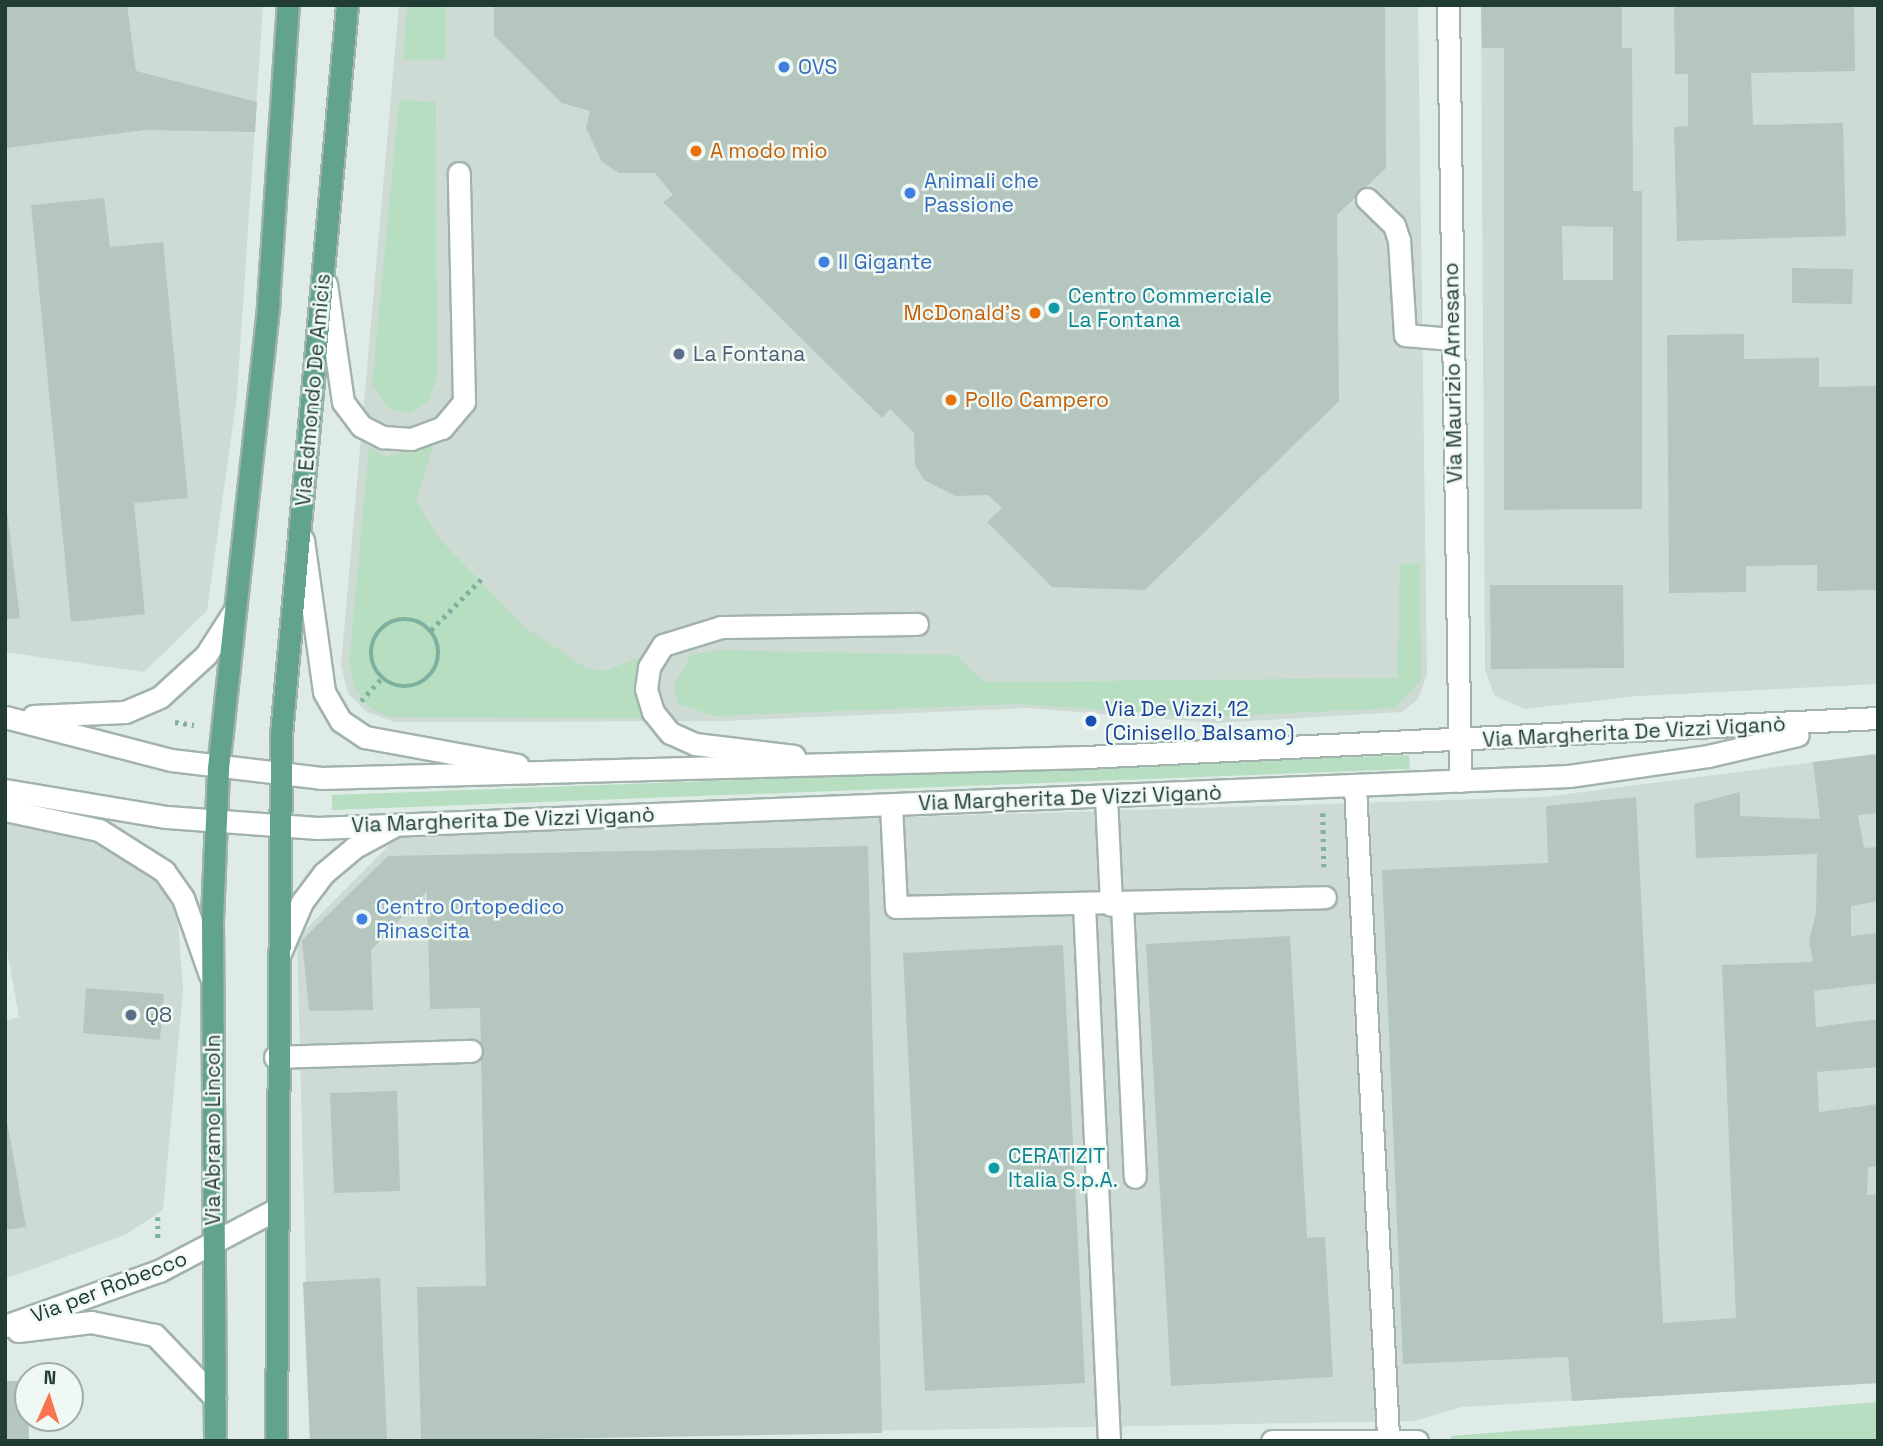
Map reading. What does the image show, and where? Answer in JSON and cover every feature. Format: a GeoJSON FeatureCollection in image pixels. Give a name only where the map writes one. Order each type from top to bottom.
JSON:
{"type":"FeatureCollection","features":[{"type":"Feature","properties":{"kind":"main road"},"geometry":{"type":"LineString","coordinates":[[218,768],[268,304],[288,5]]}},
{"type":"Feature","properties":{"kind":"main road","name":"Via Edmondo De Amicis"},"geometry":{"type":"LineString","coordinates":[[275,964],[280,774],[348,9]]}},
{"type":"Feature","properties":{"kind":"main road","name":"Via Abramo Lincoln"},"geometry":{"type":"LineString","coordinates":[[215,1441],[213,982],[218,768]]}},
{"type":"Feature","properties":{"kind":"main road"},"geometry":{"type":"LineString","coordinates":[[275,964],[273,1211],[276,1441]]}},
{"type":"Feature","properties":{"kind":"street","name":"Via Maurizio Arnesano"},"geometry":{"type":"LineString","coordinates":[[1448,5],[1460,781]]}},
{"type":"Feature","properties":{"kind":"street"},"geometry":{"type":"LineString","coordinates":[[324,270],[343,402],[360,426],[383,438],[411,439],[442,428],[464,402],[460,173]]}},
{"type":"Feature","properties":{"kind":"street"},"geometry":{"type":"LineString","coordinates":[[1367,199],[1394,225],[1399,240],[1405,335],[1452,339]]}},
{"type":"Feature","properties":{"kind":"street"},"geometry":{"type":"LineString","coordinates":[[301,522],[324,692],[341,721],[365,737],[560,773]]}},
{"type":"Feature","properties":{"kind":"street"},"geometry":{"type":"LineString","coordinates":[[6,717],[125,712],[160,697],[206,655],[233,613]]}},
{"type":"Feature","properties":{"kind":"street"},"geometry":{"type":"LineString","coordinates":[[866,764],[687,740],[653,712],[649,667],[663,645],[691,632],[917,624]]}},
{"type":"Feature","properties":{"kind":"street","name":"Via Margherita De Vizzi Viganò"},"geometry":{"type":"LineString","coordinates":[[6,717],[218,768],[280,774],[560,773],[866,764],[1459,740],[1878,718]]}},
{"type":"Feature","properties":{"kind":"street","name":"Via Margherita De Vizzi Viganò"},"geometry":{"type":"LineString","coordinates":[[5,790],[217,820],[279,824],[398,824],[1355,787],[1569,775],[1708,756],[1855,721]]}},
{"type":"Feature","properties":{"kind":"street"},"geometry":{"type":"LineString","coordinates":[[1355,787],[1388,1437]]}},
{"type":"Feature","properties":{"kind":"street"},"geometry":{"type":"LineString","coordinates":[[1106,797],[1135,1177]]}},
{"type":"Feature","properties":{"kind":"street"},"geometry":{"type":"LineString","coordinates":[[891,805],[895,907],[1116,905],[1325,897]]}},
{"type":"Feature","properties":{"kind":"street"},"geometry":{"type":"LineString","coordinates":[[5,810],[99,830],[164,871],[183,898],[213,982]]}},
{"type":"Feature","properties":{"kind":"street"},"geometry":{"type":"LineString","coordinates":[[275,964],[302,902],[324,873],[355,846],[398,824]]}},
{"type":"Feature","properties":{"kind":"street"},"geometry":{"type":"LineString","coordinates":[[1084,905],[1109,1441]]}},
{"type":"Feature","properties":{"kind":"street"},"geometry":{"type":"LineString","coordinates":[[275,1057],[471,1051]]}},
{"type":"Feature","properties":{"kind":"street","name":"Via per Robecco"},"geometry":{"type":"LineString","coordinates":[[5,1326],[213,1247],[273,1211]]}},
{"type":"Feature","properties":{"kind":"street","name":"Via per Robecco"},"geometry":{"type":"LineString","coordinates":[[5,1333],[91,1322],[155,1335],[215,1398]]}},
{"type":"Feature","properties":{"kind":"street"},"geometry":{"type":"LineString","coordinates":[[1272,1441],[1417,1438]]}},
{"type":"Feature","properties":{"kind":"path"},"geometry":{"type":"LineString","coordinates":[[431,630],[483,577]]}},
{"type":"Feature","properties":{"kind":"path"},"geometry":{"type":"LineString","coordinates":[[404,619],[431,630],[439,658],[428,679],[400,687],[382,678],[371,655],[381,629],[404,619]]}},
{"type":"Feature","properties":{"kind":"path"},"geometry":{"type":"LineString","coordinates":[[1322,788],[1325,897]]}},
{"type":"Feature","properties":{"kind":"shaded area"},"geometry":{"type":"Polygon","coordinates":[[[5,5],[263,5],[237,395],[207,611],[144,672],[5,652],[5,5]]]}},
{"type":"Feature","properties":{"kind":"shaded area","name":"Centro Commerciale La Fontana"},"geometry":{"type":"Polygon","coordinates":[[[399,5],[1418,5],[1427,675],[1418,699],[1402,712],[1217,723],[1027,708],[723,721],[394,722],[365,711],[348,693],[341,665],[399,5]]]}},
{"type":"Feature","properties":{"kind":"shaded area"},"geometry":{"type":"Polygon","coordinates":[[[1481,5],[1878,5],[1878,684],[1638,696],[1524,709],[1494,695],[1485,669],[1481,5]]]}},
{"type":"Feature","properties":{"kind":"shaded area"},"geometry":{"type":"Polygon","coordinates":[[[1878,754],[1878,1383],[1461,1407],[1415,1421],[310,1441],[297,938],[401,833],[1544,797],[1878,754]]]}},
{"type":"Feature","properties":{"kind":"shaded area"},"geometry":{"type":"Polygon","coordinates":[[[5,819],[95,838],[138,861],[177,908],[183,990],[163,1210],[125,1235],[5,1279],[5,1021],[19,1017],[5,939],[5,819]]]}},
{"type":"Feature","properties":{"kind":"green space"},"geometry":{"type":"Polygon","coordinates":[[[407,5],[446,5],[446,59],[403,60],[407,5]]]}},
{"type":"Feature","properties":{"kind":"green space"},"geometry":{"type":"Polygon","coordinates":[[[399,100],[436,102],[437,379],[428,402],[409,413],[390,409],[372,386],[399,100]]]}},
{"type":"Feature","properties":{"kind":"green space"},"geometry":{"type":"Polygon","coordinates":[[[434,444],[416,499],[438,537],[523,626],[586,668],[605,671],[642,656],[636,696],[647,718],[389,717],[370,708],[355,688],[349,663],[369,447],[387,457],[434,444]]]}},
{"type":"Feature","properties":{"kind":"green space"},"geometry":{"type":"Polygon","coordinates":[[[1420,563],[1421,681],[1395,708],[1209,717],[1016,704],[714,716],[679,704],[673,686],[691,655],[717,650],[956,655],[984,682],[1397,678],[1400,564],[1420,563]]]}},
{"type":"Feature","properties":{"kind":"green space"},"geometry":{"type":"Polygon","coordinates":[[[1409,755],[1410,769],[332,810],[332,795],[1409,755]]]}},
{"type":"Feature","properties":{"kind":"green space"},"geometry":{"type":"Polygon","coordinates":[[[1878,1402],[1878,1441],[1451,1441],[1451,1436],[1878,1402]]]}},
{"type":"Feature","properties":{"kind":"building"},"geometry":{"type":"Polygon","coordinates":[[[5,5],[127,5],[136,71],[257,102],[255,132],[144,130],[7,148],[5,5]]]}},
{"type":"Feature","properties":{"kind":"building","name":"Centro Commerciale La Fontana"},"geometry":{"type":"Polygon","coordinates":[[[494,5],[1385,5],[1386,168],[1337,215],[1339,401],[1145,590],[1052,587],[987,522],[1002,508],[988,495],[955,496],[924,480],[915,465],[914,433],[890,409],[882,418],[663,202],[673,195],[655,173],[619,173],[602,162],[586,128],[590,111],[562,103],[494,36],[494,5]]]}},
{"type":"Feature","properties":{"kind":"building"},"geometry":{"type":"Polygon","coordinates":[[[1481,5],[1622,5],[1622,48],[1632,48],[1633,191],[1642,191],[1642,509],[1504,510],[1504,48],[1482,48],[1481,5]],[[1562,226],[1563,280],[1613,280],[1613,227],[1562,226]]]}},
{"type":"Feature","properties":{"kind":"building"},"geometry":{"type":"Polygon","coordinates":[[[1674,5],[1854,5],[1855,71],[1751,73],[1753,125],[1843,123],[1846,236],[1677,241],[1674,127],[1688,126],[1688,74],[1675,74],[1674,5]]]}},
{"type":"Feature","properties":{"kind":"building"},"geometry":{"type":"Polygon","coordinates":[[[104,198],[110,247],[163,242],[188,498],[134,503],[145,614],[71,622],[31,205],[104,198]]]}},
{"type":"Feature","properties":{"kind":"building"},"geometry":{"type":"Polygon","coordinates":[[[1792,268],[1853,269],[1852,304],[1792,303],[1792,268]]]}},
{"type":"Feature","properties":{"kind":"building"},"geometry":{"type":"Polygon","coordinates":[[[1744,334],[1744,359],[1819,358],[1819,387],[1878,386],[1878,590],[1817,591],[1817,565],[1746,566],[1746,592],[1669,593],[1667,335],[1744,334]]]}},
{"type":"Feature","properties":{"kind":"building"},"geometry":{"type":"Polygon","coordinates":[[[5,495],[20,618],[5,619],[5,495]]]}},
{"type":"Feature","properties":{"kind":"building"},"geometry":{"type":"Polygon","coordinates":[[[1490,585],[1623,585],[1624,668],[1491,669],[1490,585]]]}},
{"type":"Feature","properties":{"kind":"building"},"geometry":{"type":"Polygon","coordinates":[[[1878,754],[1878,813],[1858,815],[1864,848],[1878,847],[1878,901],[1851,906],[1851,936],[1878,933],[1878,983],[1814,991],[1816,1027],[1878,1019],[1878,1067],[1817,1072],[1819,1112],[1878,1104],[1878,1166],[1868,1167],[1867,1195],[1878,1194],[1878,1383],[1572,1401],[1568,1357],[1403,1364],[1382,870],[1548,863],[1546,806],[1636,797],[1663,1323],[1736,1318],[1722,965],[1813,962],[1809,941],[1816,913],[1817,854],[1696,858],[1694,804],[1740,792],[1740,816],[1820,819],[1813,762],[1878,754]]]}},
{"type":"Feature","properties":{"kind":"building"},"geometry":{"type":"Polygon","coordinates":[[[868,846],[882,1433],[421,1441],[417,1287],[486,1286],[480,1008],[430,1009],[427,891],[371,950],[373,1010],[309,1011],[302,940],[388,856],[868,846]]]}},
{"type":"Feature","properties":{"kind":"building"},"geometry":{"type":"Polygon","coordinates":[[[1290,936],[1307,1238],[1325,1237],[1333,1377],[1171,1386],[1146,944],[1290,936]]]}},
{"type":"Feature","properties":{"kind":"building","name":"CERATIZIT Italia S.p.A."},"geometry":{"type":"Polygon","coordinates":[[[1063,945],[1085,1383],[925,1391],[903,953],[1063,945]]]}},
{"type":"Feature","properties":{"kind":"building"},"geometry":{"type":"Polygon","coordinates":[[[86,988],[164,994],[160,1040],[83,1033],[86,988]]]}},
{"type":"Feature","properties":{"kind":"building"},"geometry":{"type":"Polygon","coordinates":[[[397,1091],[400,1191],[334,1193],[330,1093],[397,1091]]]}},
{"type":"Feature","properties":{"kind":"building"},"geometry":{"type":"Polygon","coordinates":[[[5,1110],[26,1227],[5,1230],[5,1110]]]}},
{"type":"Feature","properties":{"kind":"building"},"geometry":{"type":"Polygon","coordinates":[[[380,1278],[387,1441],[310,1441],[303,1282],[380,1278]]]}},
{"type":"Feature","properties":{"kind":"building"},"geometry":{"type":"Polygon","coordinates":[[[5,1381],[14,1381],[14,1432],[29,1432],[29,1441],[5,1441],[5,1381]]]}},
{"type":"Feature","properties":{"kind":"place","name":"OVS"},"geometry":{"type":"Point","coordinates":[784,67]}},
{"type":"Feature","properties":{"kind":"place","name":"A modo mio"},"geometry":{"type":"Point","coordinates":[696,151]}},
{"type":"Feature","properties":{"kind":"place","name":"Animali che Passione"},"geometry":{"type":"Point","coordinates":[910,193]}},
{"type":"Feature","properties":{"kind":"place","name":"Il Gigante"},"geometry":{"type":"Point","coordinates":[824,262]}},
{"type":"Feature","properties":{"kind":"place","name":"Centro Commerciale La Fontana"},"geometry":{"type":"Point","coordinates":[1054,308]}},
{"type":"Feature","properties":{"kind":"place","name":"McDonald's"},"geometry":{"type":"Point","coordinates":[1035,313]}},
{"type":"Feature","properties":{"kind":"place","name":"La Fontana"},"geometry":{"type":"Point","coordinates":[679,354]}},
{"type":"Feature","properties":{"kind":"place","name":"Pollo Campero"},"geometry":{"type":"Point","coordinates":[951,400]}},
{"type":"Feature","properties":{"kind":"place","name":"Via De Vizzi, 12 (Cinisello Balsamo)"},"geometry":{"type":"Point","coordinates":[1091,721]}},
{"type":"Feature","properties":{"kind":"place","name":"Centro Ortopedico Rinascita"},"geometry":{"type":"Point","coordinates":[362,919]}},
{"type":"Feature","properties":{"kind":"place","name":"Q8"},"geometry":{"type":"Point","coordinates":[131,1015]}},
{"type":"Feature","properties":{"kind":"place","name":"CERATIZIT Italia S.p.A."},"geometry":{"type":"Point","coordinates":[994,1168]}}]}
